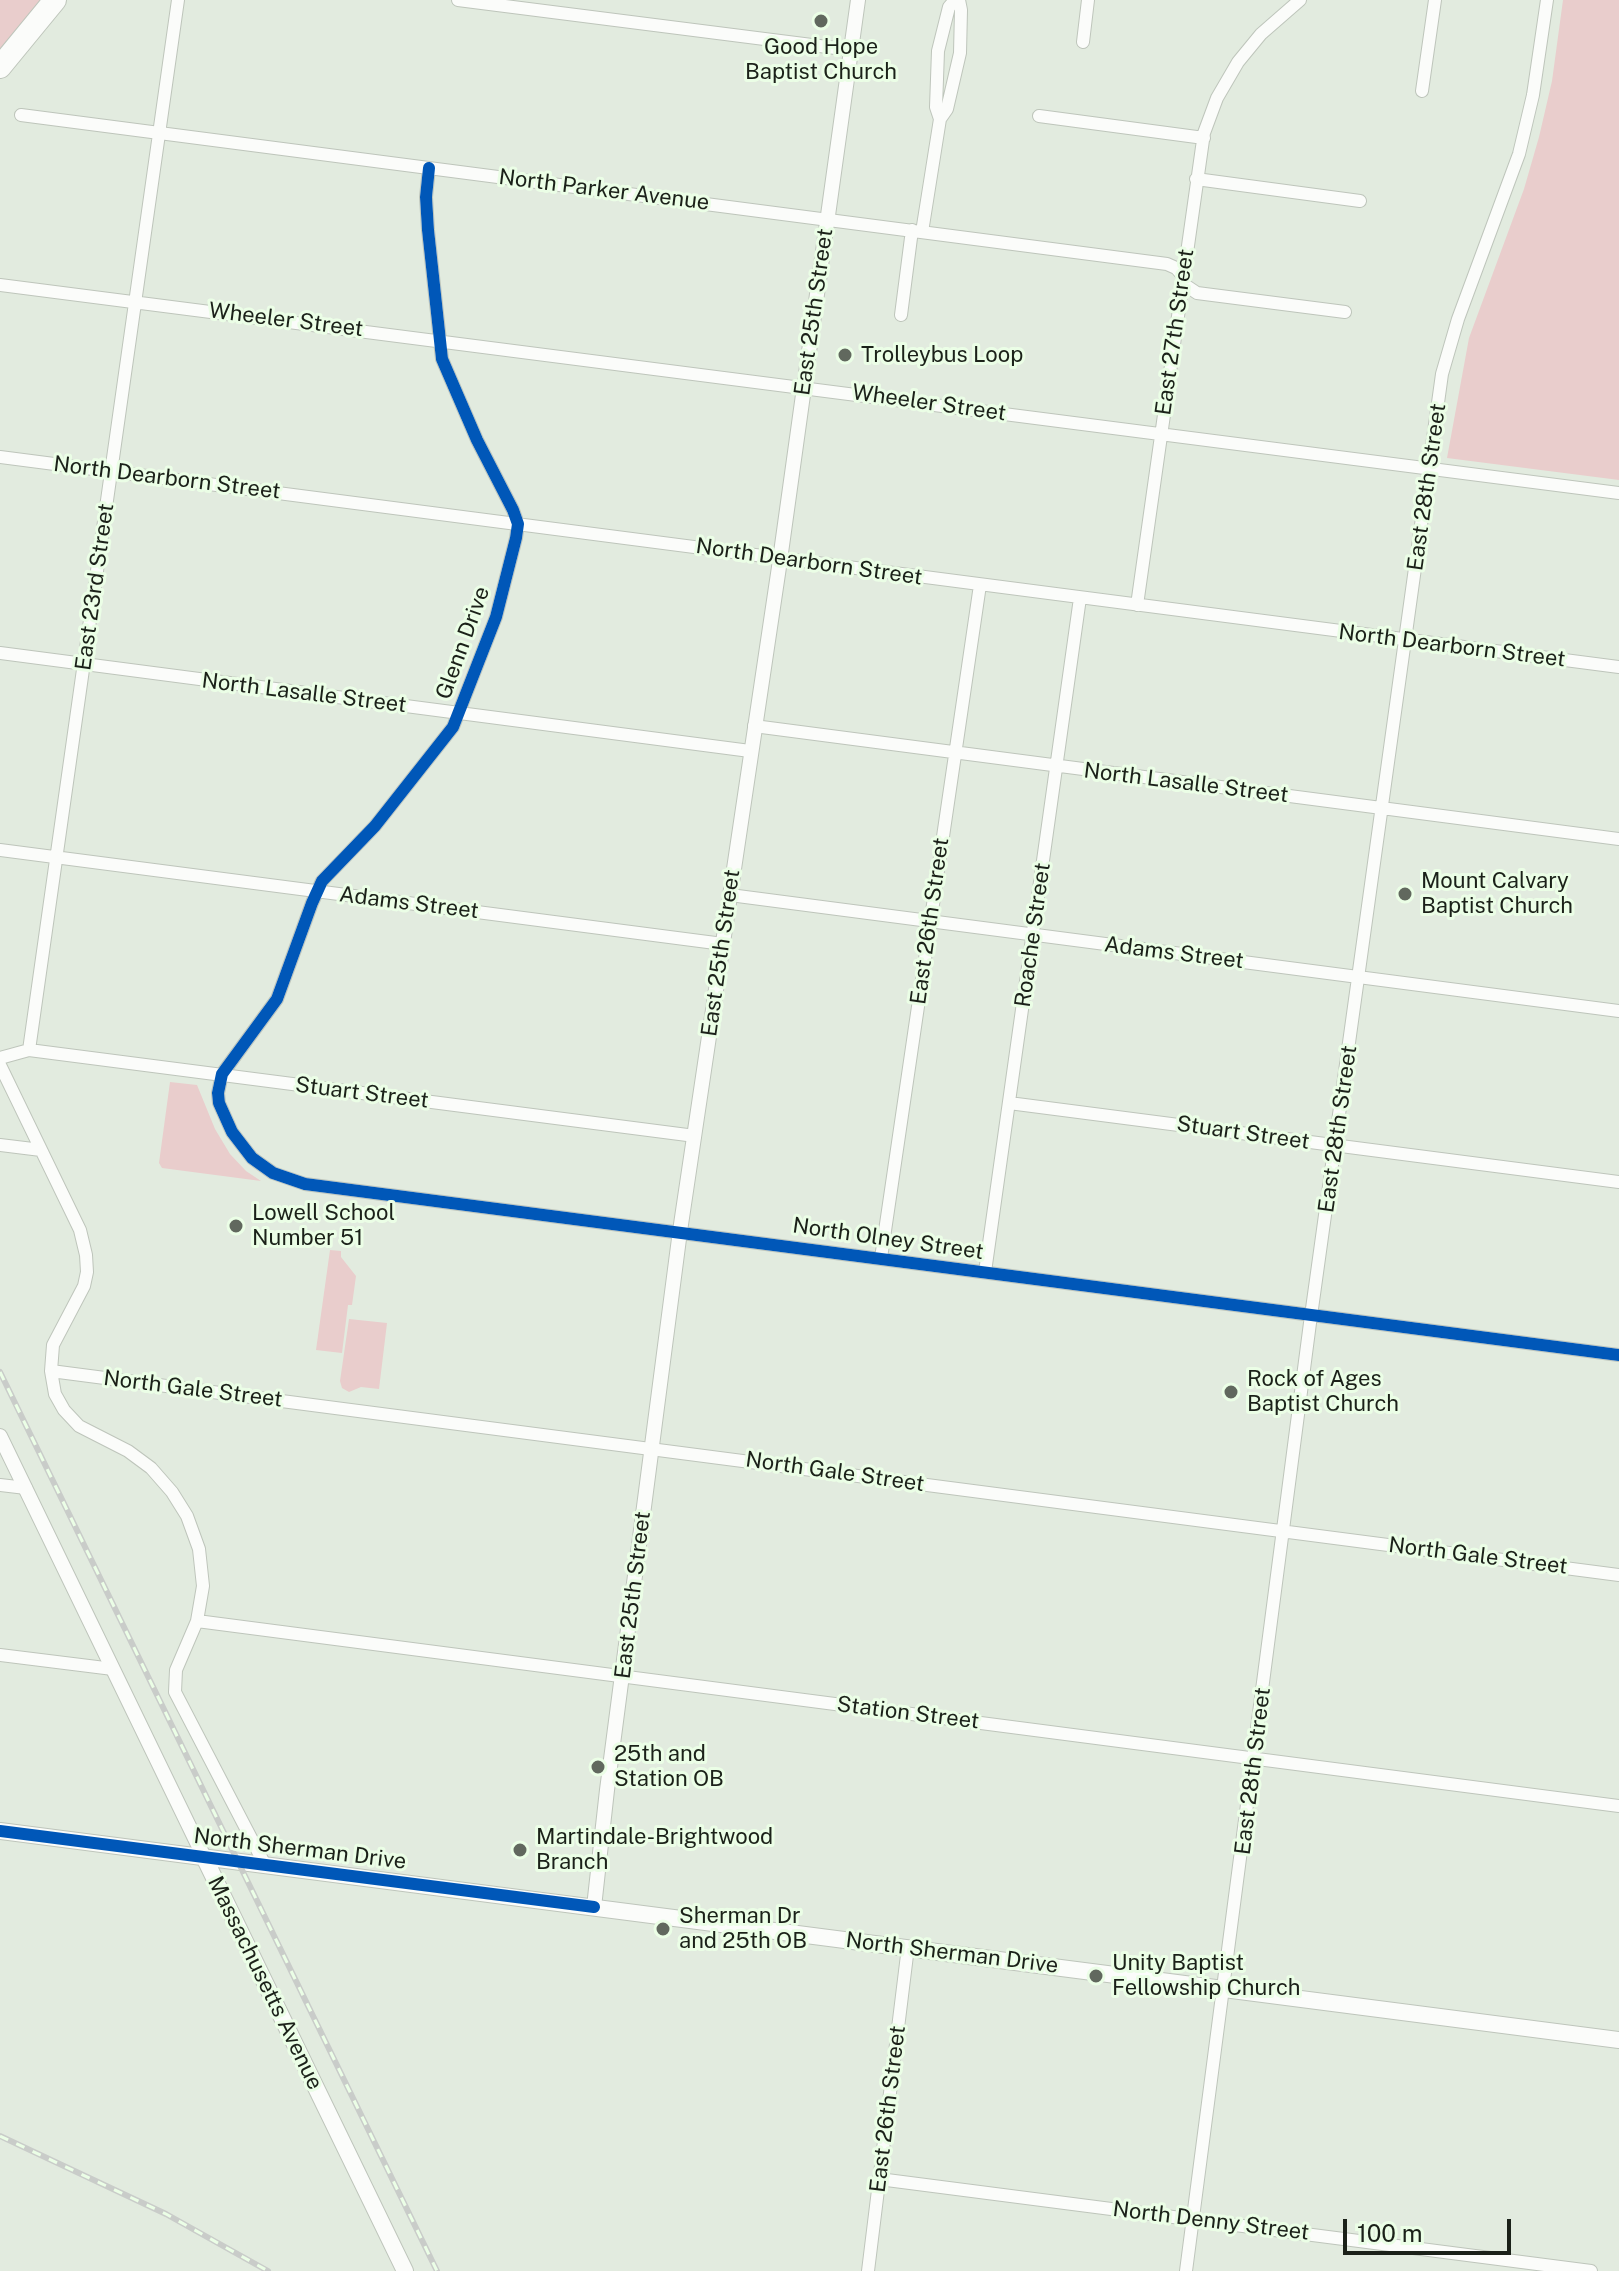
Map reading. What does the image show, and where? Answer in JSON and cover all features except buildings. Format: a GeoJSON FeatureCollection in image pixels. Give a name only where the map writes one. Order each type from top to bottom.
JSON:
{"type":"FeatureCollection","features":[{"type":"Feature","properties":{"kind":"highway"},"geometry":{"type":"LineString","coordinates":[[0,67],[55,0]]}},
{"type":"Feature","properties":{"kind":"main road","name":"North Sherman Drive"},"geometry":{"type":"LineString","coordinates":[[0,1831],[1619,2040]]}},
{"type":"Feature","properties":{"kind":"main road","name":"Massachusetts Avenue"},"geometry":{"type":"LineString","coordinates":[[204,1857],[405,2271]]}},
{"type":"Feature","properties":{"kind":"street","name":"East 23rd Street"},"geometry":{"type":"LineString","coordinates":[[29,1050],[178,0]]}},
{"type":"Feature","properties":{"kind":"street"},"geometry":{"type":"LineString","coordinates":[[458,0],[851,50]]}},
{"type":"Feature","properties":{"kind":"street","name":"East 25th Street"},"geometry":{"type":"LineString","coordinates":[[594,1907],[680,1231],[780,558],[858,0]]}},
{"type":"Feature","properties":{"kind":"street"},"geometry":{"type":"LineString","coordinates":[[901,315],[940,119],[947,109],[960,53],[961,10],[957,0],[949,7],[938,51],[936,107],[940,119]]}},
{"type":"Feature","properties":{"kind":"street"},"geometry":{"type":"LineString","coordinates":[[1083,42],[1088,0]]}},
{"type":"Feature","properties":{"kind":"street","name":"East 27th Street"},"geometry":{"type":"LineString","coordinates":[[1137,605],[1204,138],[1217,98],[1236,66],[1261,34],[1300,0]]}},
{"type":"Feature","properties":{"kind":"street"},"geometry":{"type":"LineString","coordinates":[[1422,91],[1435,0]]}},
{"type":"Feature","properties":{"kind":"street","name":"East 28th Street"},"geometry":{"type":"LineString","coordinates":[[1186,2271],[1335,1145],[1447,354],[1519,154],[1533,95],[1547,0]]}},
{"type":"Feature","properties":{"kind":"street","name":"North Parker Avenue"},"geometry":{"type":"LineString","coordinates":[[21,115],[1167,264],[1176,268],[1182,279],[1197,293],[1345,312]]}},
{"type":"Feature","properties":{"kind":"street"},"geometry":{"type":"LineString","coordinates":[[1039,116],[1204,138]]}},
{"type":"Feature","properties":{"kind":"street"},"geometry":{"type":"LineString","coordinates":[[429,168],[426,197],[428,230],[442,359],[477,440],[507,494],[518,524]]}},
{"type":"Feature","properties":{"kind":"street"},"geometry":{"type":"LineString","coordinates":[[1196,179],[1360,201]]}},
{"type":"Feature","properties":{"kind":"street","name":"Wheeler Street"},"geometry":{"type":"LineString","coordinates":[[0,285],[1619,493]]}},
{"type":"Feature","properties":{"kind":"street","name":"North Dearborn Street"},"geometry":{"type":"LineString","coordinates":[[0,457],[1619,667]]}},
{"type":"Feature","properties":{"kind":"street","name":"Glenn Drive"},"geometry":{"type":"LineString","coordinates":[[222,1074],[277,999],[322,881],[375,826],[444,739],[460,712],[496,617],[518,524]]}},
{"type":"Feature","properties":{"kind":"street","name":"East 26th Street"},"geometry":{"type":"LineString","coordinates":[[881,1258],[980,585]]}},
{"type":"Feature","properties":{"kind":"street","name":"Roache Street"},"geometry":{"type":"LineString","coordinates":[[985,1272],[1080,598]]}},
{"type":"Feature","properties":{"kind":"street","name":"North Lasalle Street"},"geometry":{"type":"LineString","coordinates":[[0,653],[750,751]]}},
{"type":"Feature","properties":{"kind":"street","name":"North Lasalle Street"},"geometry":{"type":"LineString","coordinates":[[754,726],[1619,839]]}},
{"type":"Feature","properties":{"kind":"street","name":"Adams Street"},"geometry":{"type":"LineString","coordinates":[[0,850],[723,944]]}},
{"type":"Feature","properties":{"kind":"street","name":"Adams Street"},"geometry":{"type":"LineString","coordinates":[[730,895],[1619,1011]]}},
{"type":"Feature","properties":{"kind":"street"},"geometry":{"type":"LineString","coordinates":[[0,1058],[29,1050]]}},
{"type":"Feature","properties":{"kind":"street","name":"Stuart Street"},"geometry":{"type":"LineString","coordinates":[[29,1050],[695,1136]]}},
{"type":"Feature","properties":{"kind":"street"},"geometry":{"type":"LineString","coordinates":[[0,1065],[80,1230],[87,1263],[82,1292],[55,1337],[51,1353],[55,1394],[75,1422],[137,1457],[164,1481],[194,1533],[202,1563],[202,1598],[197,1621],[178,1664],[174,1686],[179,1702],[265,1865]]}},
{"type":"Feature","properties":{"kind":"street","name":"North Olney Street"},"geometry":{"type":"LineString","coordinates":[[222,1074],[219,1103],[239,1144],[259,1164],[291,1181],[1619,1355]]}},
{"type":"Feature","properties":{"kind":"street","name":"Stuart Street"},"geometry":{"type":"LineString","coordinates":[[1009,1103],[1619,1182]]}},
{"type":"Feature","properties":{"kind":"street"},"geometry":{"type":"LineString","coordinates":[[0,1145],[41,1150]]}},
{"type":"Feature","properties":{"kind":"street","name":"North Gale Street"},"geometry":{"type":"LineString","coordinates":[[51,1371],[1619,1575]]}},
{"type":"Feature","properties":{"kind":"street","name":"Massachusetts Avenue"},"geometry":{"type":"LineString","coordinates":[[0,1436],[204,1857]]}},
{"type":"Feature","properties":{"kind":"street"},"geometry":{"type":"LineString","coordinates":[[0,1485],[26,1488]]}},
{"type":"Feature","properties":{"kind":"street","name":"Station Street"},"geometry":{"type":"LineString","coordinates":[[197,1621],[1619,1806]]}},
{"type":"Feature","properties":{"kind":"street"},"geometry":{"type":"LineString","coordinates":[[0,1655],[113,1669]]}},
{"type":"Feature","properties":{"kind":"street","name":"East 26th Street"},"geometry":{"type":"LineString","coordinates":[[868,2271],[908,1947]]}},
{"type":"Feature","properties":{"kind":"street","name":"North Denny Street"},"geometry":{"type":"LineString","coordinates":[[879,2179],[1591,2271]]}},
{"type":"Feature","properties":{"kind":"shaded area"},"geometry":{"type":"Polygon","coordinates":[[[0,0],[45,0],[0,54],[0,0]]]}},
{"type":"Feature","properties":{"kind":"shaded area"},"geometry":{"type":"Polygon","coordinates":[[[1563,0],[1619,0],[1619,480],[1447,458],[1469,338],[1524,189],[1539,137],[1552,81],[1563,0]]]}},
{"type":"Feature","properties":{"kind":"shaded area"},"geometry":{"type":"Polygon","coordinates":[[[170,1082],[197,1085],[215,1129],[230,1154],[261,1181],[162,1168],[159,1163],[170,1082]]]}},
{"type":"Feature","properties":{"kind":"shaded area"},"geometry":{"type":"Polygon","coordinates":[[[330,1250],[341,1251],[341,1257],[356,1276],[352,1305],[348,1305],[342,1353],[316,1350],[330,1250]]]}},
{"type":"Feature","properties":{"kind":"shaded area"},"geometry":{"type":"Polygon","coordinates":[[[349,1319],[387,1323],[379,1389],[361,1387],[349,1392],[342,1388],[340,1381],[349,1319]]]}},
{"type":"Feature","properties":{"kind":"railway"},"geometry":{"type":"LineString","coordinates":[[0,1372],[437,2271]]}},
{"type":"Feature","properties":{"kind":"railway"},"geometry":{"type":"LineString","coordinates":[[0,2136],[166,2214],[268,2271]]}},
{"type":"Feature","properties":{"kind":"cycle path"},"geometry":{"type":"LineString","coordinates":[[429,168],[426,197],[428,230],[442,359],[477,440],[513,510],[518,524],[516,538],[496,617],[453,727],[375,826],[322,881],[277,999],[222,1074],[219,1103],[232,1132],[252,1158],[273,1173],[305,1184],[1619,1355]]}},
{"type":"Feature","properties":{"kind":"cycle path"},"geometry":{"type":"LineString","coordinates":[[0,1831],[594,1907]]}},
{"type":"Feature","properties":{"kind":"place","name":"Good Hope Baptist Church"},"geometry":{"type":"Point","coordinates":[821,21]}},
{"type":"Feature","properties":{"kind":"place","name":"Trolleybus Loop"},"geometry":{"type":"Point","coordinates":[845,355]}},
{"type":"Feature","properties":{"kind":"place","name":"Mount Calvary Baptist Church"},"geometry":{"type":"Point","coordinates":[1405,894]}},
{"type":"Feature","properties":{"kind":"place","name":"Lowell School Number 51"},"geometry":{"type":"Point","coordinates":[236,1226]}},
{"type":"Feature","properties":{"kind":"place","name":"Rock of Ages Baptist Church"},"geometry":{"type":"Point","coordinates":[1231,1392]}},
{"type":"Feature","properties":{"kind":"place","name":"25th and Station OB"},"geometry":{"type":"Point","coordinates":[598,1767]}},
{"type":"Feature","properties":{"kind":"place","name":"Martindale-Brightwood Branch"},"geometry":{"type":"Point","coordinates":[520,1850]}},
{"type":"Feature","properties":{"kind":"place","name":"Sherman Dr and 25th OB"},"geometry":{"type":"Point","coordinates":[663,1929]}},
{"type":"Feature","properties":{"kind":"place","name":"Unity Baptist Fellowship Church"},"geometry":{"type":"Point","coordinates":[1096,1976]}}]}
